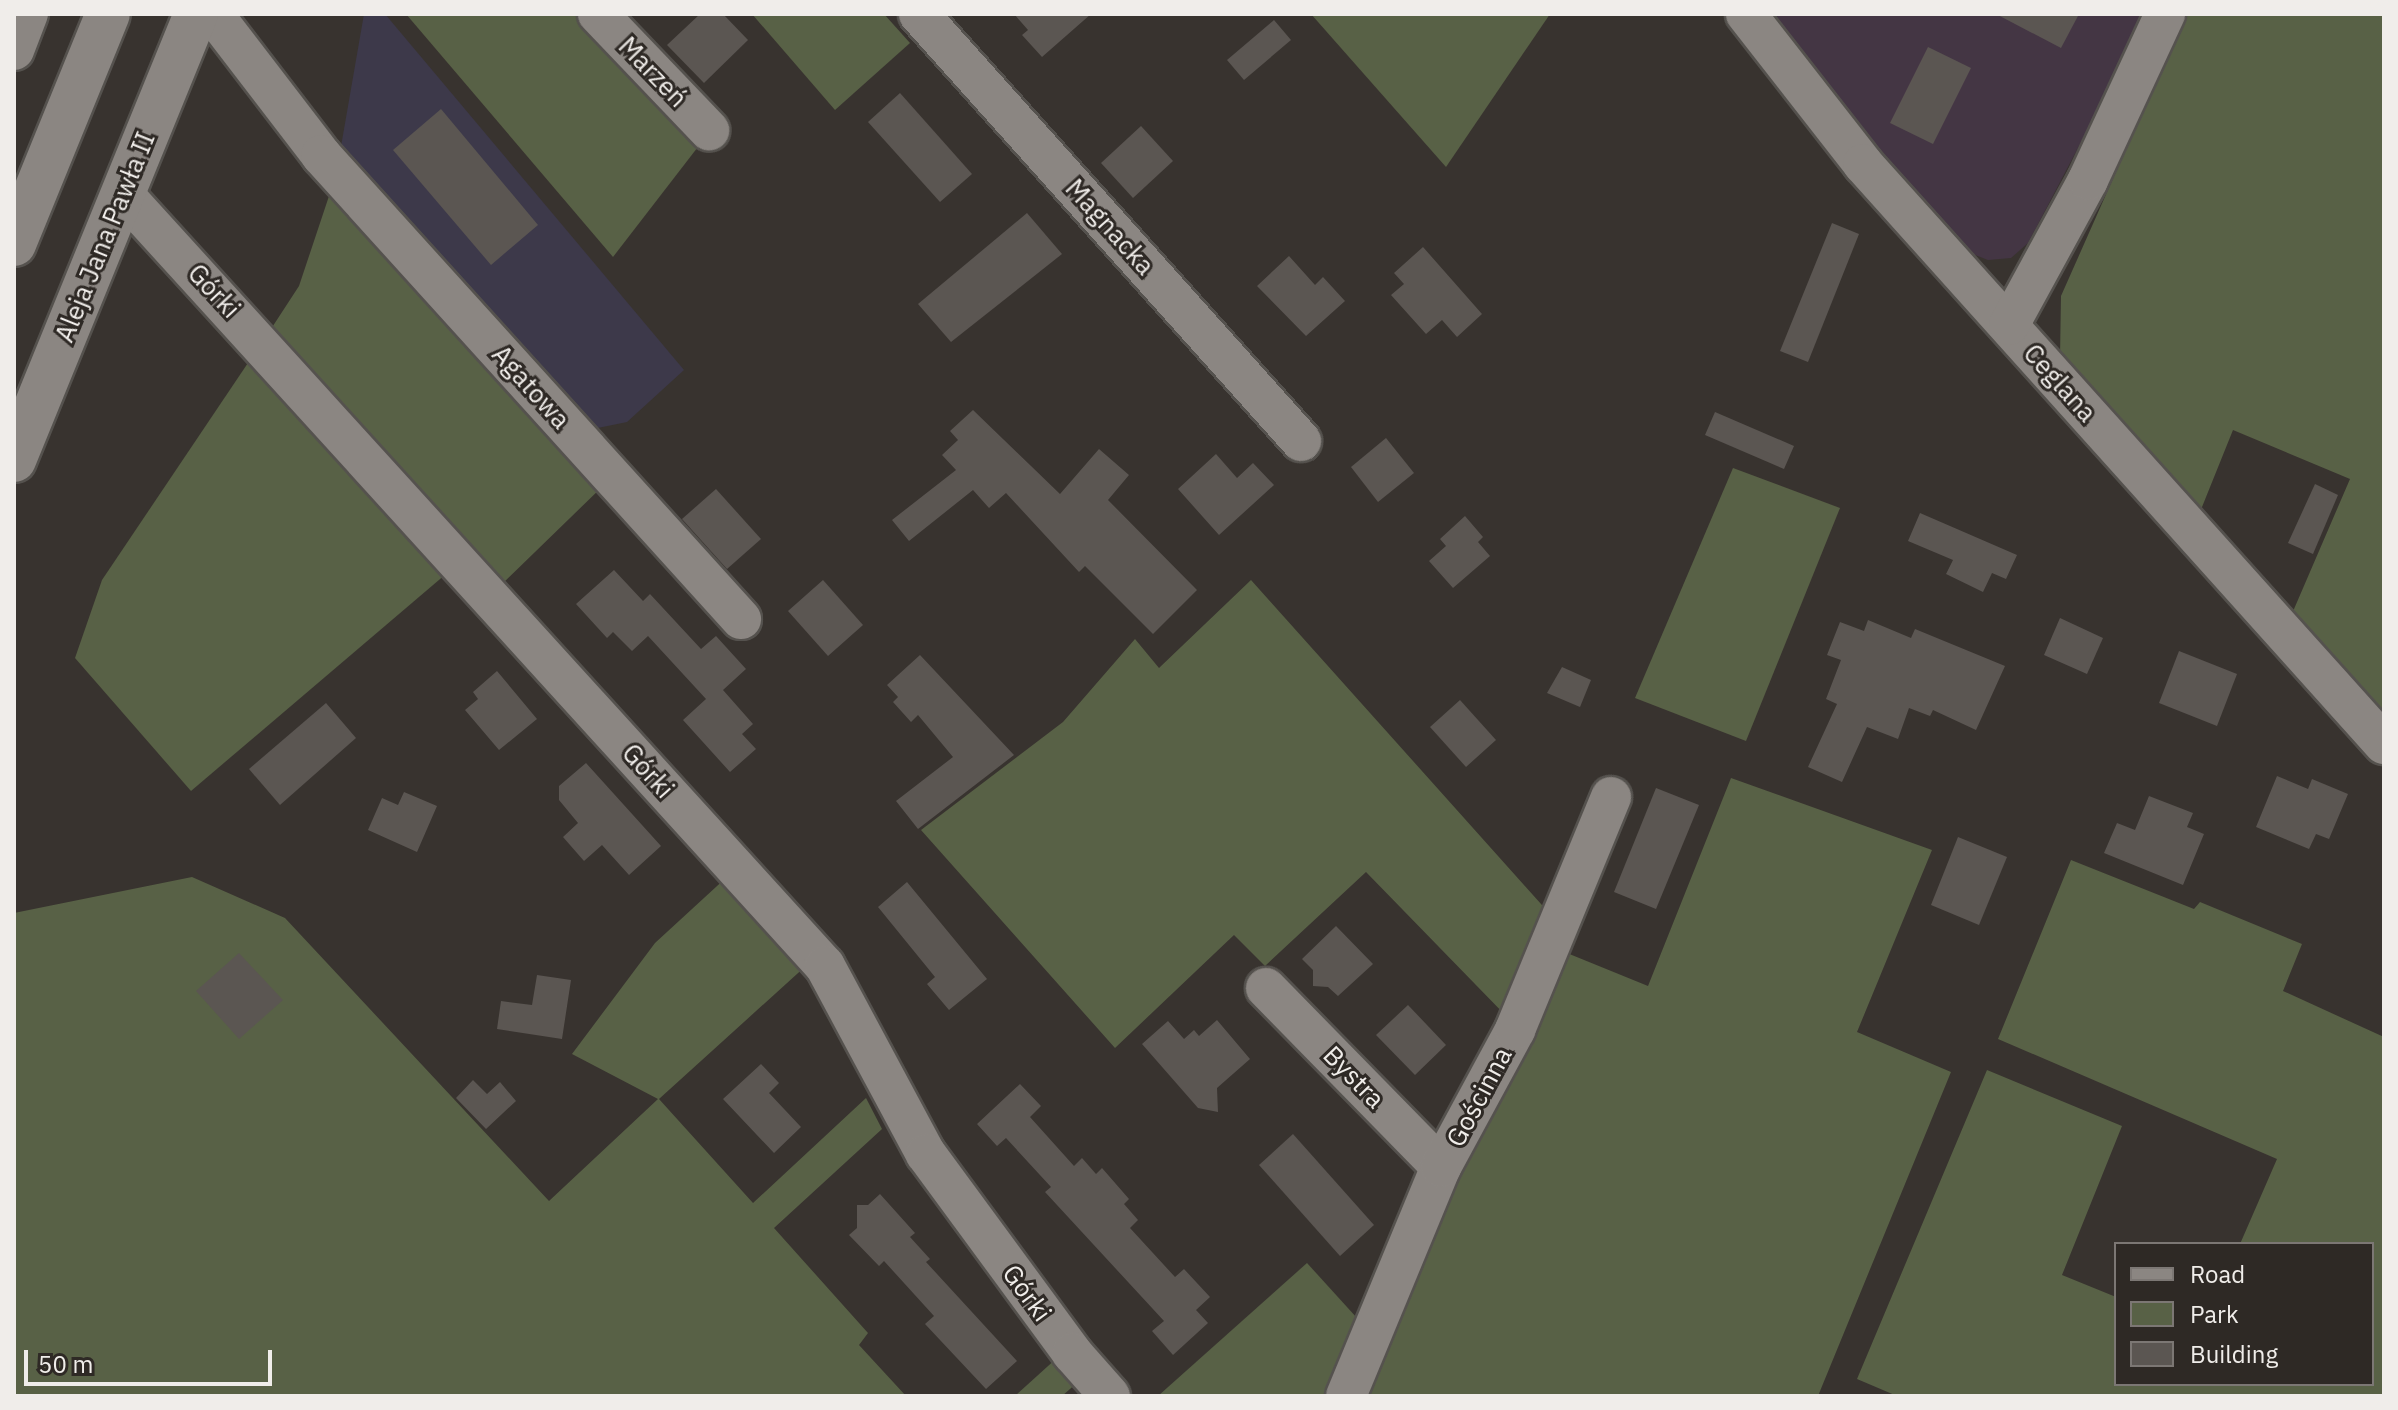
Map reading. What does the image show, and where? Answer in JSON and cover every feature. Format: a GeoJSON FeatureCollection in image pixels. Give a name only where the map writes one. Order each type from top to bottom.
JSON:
{"type":"FeatureCollection","features":[{"type":"Feature","properties":{"kind":"main road"},"geometry":{"type":"LineString","coordinates":[[14,244],[108,14]]}},
{"type":"Feature","properties":{"kind":"main road","name":"Aleja Jana Pawła II"},"geometry":{"type":"LineString","coordinates":[[14,460],[196,14]]}},
{"type":"Feature","properties":{"kind":"street"},"geometry":{"type":"LineString","coordinates":[[14,50],[28,14]]}},
{"type":"Feature","properties":{"kind":"street","name":"Agatowa"},"geometry":{"type":"LineString","coordinates":[[213,14],[321,155],[741,619]]}},
{"type":"Feature","properties":{"kind":"street","name":"Marzeń"},"geometry":{"type":"LineString","coordinates":[[598,14],[709,130]]}},
{"type":"Feature","properties":{"kind":"street","name":"Magnacka"},"geometry":{"type":"LineString","coordinates":[[919,14],[1301,441]]}},
{"type":"Feature","properties":{"kind":"street","name":"Ceglana"},"geometry":{"type":"LineString","coordinates":[[1746,14],[1863,164],[2384,744]]}},
{"type":"Feature","properties":{"kind":"street"},"geometry":{"type":"LineString","coordinates":[[2009,325],[2088,180],[2165,14]]}},
{"type":"Feature","properties":{"kind":"street","name":"Górki"},"geometry":{"type":"LineString","coordinates":[[123,194],[825,966],[926,1154],[1072,1353],[1110,1396]]}},
{"type":"Feature","properties":{"kind":"street","name":"Gościnna"},"geometry":{"type":"LineString","coordinates":[[1346,1396],[1441,1167],[1515,1030],[1611,797]]}},
{"type":"Feature","properties":{"kind":"street","name":"Bystra"},"geometry":{"type":"LineString","coordinates":[[1266,988],[1441,1167]]}},
{"type":"Feature","properties":{"kind":"shaded area"},"geometry":{"type":"Polygon","coordinates":[[[364,14],[385,14],[684,370],[627,422],[583,431],[339,158],[364,14]]]}},
{"type":"Feature","properties":{"kind":"shaded area"},"geometry":{"type":"Polygon","coordinates":[[[1764,14],[2141,14],[2102,102],[2028,243],[2011,258],[1988,260],[1960,249],[1885,165],[1764,14]]]}},
{"type":"Feature","properties":{"kind":"green space"},"geometry":{"type":"Polygon","coordinates":[[[406,14],[582,14],[701,143],[613,257],[406,14]]]}},
{"type":"Feature","properties":{"kind":"green space"},"geometry":{"type":"Polygon","coordinates":[[[752,14],[884,14],[910,43],[835,110],[752,14]]]}},
{"type":"Feature","properties":{"kind":"green space"},"geometry":{"type":"Polygon","coordinates":[[[1311,14],[1550,14],[1446,167],[1311,14]]]}},
{"type":"Feature","properties":{"kind":"green space"},"geometry":{"type":"Polygon","coordinates":[[[2186,14],[2384,14],[2384,719],[2291,616],[2350,479],[2233,430],[2200,512],[2060,357],[2061,296],[2186,14]]]}},
{"type":"Feature","properties":{"kind":"green space"},"geometry":{"type":"Polygon","coordinates":[[[333,184],[605,484],[499,587],[269,332],[299,286],[333,184]]]}},
{"type":"Feature","properties":{"kind":"green space"},"geometry":{"type":"Polygon","coordinates":[[[256,351],[453,568],[191,791],[75,658],[102,580],[256,351]]]}},
{"type":"Feature","properties":{"kind":"green space"},"geometry":{"type":"Polygon","coordinates":[[[1733,468],[1840,508],[1746,741],[1635,698],[1733,468]]]}},
{"type":"Feature","properties":{"kind":"green space"},"geometry":{"type":"Polygon","coordinates":[[[1251,580],[1550,914],[1511,1021],[1366,872],[1265,966],[1234,935],[1115,1048],[921,830],[1063,722],[1135,639],[1159,668],[1251,580]]]}},
{"type":"Feature","properties":{"kind":"green space"},"geometry":{"type":"Polygon","coordinates":[[[1731,778],[1932,850],[1857,1032],[1951,1072],[1818,1396],[1362,1396],[1438,1206],[1562,951],[1648,986],[1731,778]]]}},
{"type":"Feature","properties":{"kind":"green space"},"geometry":{"type":"Polygon","coordinates":[[[2071,860],[2194,909],[2200,902],[2302,944],[2283,991],[2384,1037],[2384,1396],[1897,1396],[1857,1379],[1987,1070],[2122,1126],[2062,1275],[2114,1296],[2114,1386],[2374,1386],[2374,1242],[2241,1242],[2277,1159],[1998,1039],[2071,860]]]}},
{"type":"Feature","properties":{"kind":"green space"},"geometry":{"type":"Polygon","coordinates":[[[729,875],[808,964],[659,1099],[753,1203],[866,1098],[882,1129],[774,1228],[868,1333],[859,1345],[906,1396],[14,1396],[14,913],[192,877],[285,918],[549,1201],[658,1099],[572,1054],[655,943],[729,875]]]}},
{"type":"Feature","properties":{"kind":"green space"},"geometry":{"type":"Polygon","coordinates":[[[1307,1263],[1357,1318],[1326,1396],[1158,1396],[1307,1263]]]}},
{"type":"Feature","properties":{"kind":"green space"},"geometry":{"type":"Polygon","coordinates":[[[1058,1357],[1078,1382],[1062,1396],[1015,1396],[1058,1357]]]}},
{"type":"Feature","properties":{"kind":"building"},"geometry":{"type":"Polygon","coordinates":[[[700,14],[723,14],[748,40],[704,83],[667,45],[700,14]]]}},
{"type":"Feature","properties":{"kind":"building"},"geometry":{"type":"Polygon","coordinates":[[[1014,14],[1091,14],[1042,57],[1022,35],[1028,30],[1014,14]]]}},
{"type":"Feature","properties":{"kind":"building"},"geometry":{"type":"Polygon","coordinates":[[[1996,14],[2079,14],[2061,48],[1996,14]]]}},
{"type":"Feature","properties":{"kind":"building"},"geometry":{"type":"Polygon","coordinates":[[[1274,20],[1291,40],[1244,80],[1227,60],[1274,20]]]}},
{"type":"Feature","properties":{"kind":"building"},"geometry":{"type":"Polygon","coordinates":[[[1928,47],[1971,68],[1933,144],[1890,123],[1928,47]]]}},
{"type":"Feature","properties":{"kind":"building"},"geometry":{"type":"Polygon","coordinates":[[[900,93],[972,174],[940,202],[868,122],[900,93]]]}},
{"type":"Feature","properties":{"kind":"building"},"geometry":{"type":"Polygon","coordinates":[[[441,109],[538,225],[491,265],[393,150],[441,109]]]}},
{"type":"Feature","properties":{"kind":"building"},"geometry":{"type":"Polygon","coordinates":[[[1141,126],[1173,161],[1133,198],[1101,163],[1141,126]]]}},
{"type":"Feature","properties":{"kind":"building"},"geometry":{"type":"Polygon","coordinates":[[[1027,213],[1062,254],[951,342],[918,304],[1027,213]]]}},
{"type":"Feature","properties":{"kind":"building"},"geometry":{"type":"Polygon","coordinates":[[[1832,223],[1859,234],[1808,362],[1780,351],[1832,223]]]}},
{"type":"Feature","properties":{"kind":"building"},"geometry":{"type":"Polygon","coordinates":[[[1423,247],[1482,314],[1457,337],[1442,320],[1426,334],[1391,295],[1404,284],[1394,273],[1423,247]]]}},
{"type":"Feature","properties":{"kind":"building"},"geometry":{"type":"Polygon","coordinates":[[[1289,256],[1315,285],[1323,277],[1345,301],[1306,336],[1257,286],[1289,256]]]}},
{"type":"Feature","properties":{"kind":"building"},"geometry":{"type":"Polygon","coordinates":[[[973,410],[1060,494],[1099,449],[1129,475],[1108,500],[1197,590],[1153,634],[1085,566],[1079,572],[1006,493],[989,508],[973,490],[909,541],[892,520],[956,470],[942,455],[958,440],[950,431],[973,410]]]}},
{"type":"Feature","properties":{"kind":"building"},"geometry":{"type":"Polygon","coordinates":[[[1715,412],[1794,446],[1784,469],[1705,435],[1715,412]]]}},
{"type":"Feature","properties":{"kind":"building"},"geometry":{"type":"Polygon","coordinates":[[[1386,438],[1414,473],[1378,502],[1351,467],[1386,438]]]}},
{"type":"Feature","properties":{"kind":"building"},"geometry":{"type":"Polygon","coordinates":[[[1216,454],[1237,478],[1253,463],[1274,485],[1219,535],[1178,489],[1216,454]]]}},
{"type":"Feature","properties":{"kind":"building"},"geometry":{"type":"Polygon","coordinates":[[[2315,484],[2338,495],[2313,554],[2288,543],[2315,484]]]}},
{"type":"Feature","properties":{"kind":"building"},"geometry":{"type":"Polygon","coordinates":[[[716,489],[761,539],[727,569],[682,519],[716,489]]]}},
{"type":"Feature","properties":{"kind":"building"},"geometry":{"type":"Polygon","coordinates":[[[1920,513],[2017,555],[2006,579],[1992,573],[1983,592],[1946,574],[1953,560],[1908,541],[1920,513]]]}},
{"type":"Feature","properties":{"kind":"building"},"geometry":{"type":"Polygon","coordinates":[[[1465,516],[1483,537],[1478,542],[1490,556],[1453,588],[1429,561],[1446,546],[1440,539],[1465,516]]]}},
{"type":"Feature","properties":{"kind":"building"},"geometry":{"type":"Polygon","coordinates":[[[614,570],[643,601],[650,594],[701,649],[716,636],[746,669],[723,690],[753,724],[742,734],[756,749],[730,772],[683,720],[706,699],[648,636],[632,651],[613,632],[607,638],[576,604],[614,570]]]}},
{"type":"Feature","properties":{"kind":"building"},"geometry":{"type":"Polygon","coordinates":[[[823,580],[863,625],[828,656],[788,611],[823,580]]]}},
{"type":"Feature","properties":{"kind":"building"},"geometry":{"type":"Polygon","coordinates":[[[2060,618],[2103,638],[2087,674],[2044,655],[2060,618]]]}},
{"type":"Feature","properties":{"kind":"building"},"geometry":{"type":"Polygon","coordinates":[[[1868,620],[1911,638],[1915,629],[2005,666],[1976,730],[1933,710],[1930,716],[1909,708],[1898,739],[1867,727],[1842,782],[1808,767],[1837,704],[1826,699],[1841,660],[1827,655],[1840,622],[1864,631],[1868,620]]]}},
{"type":"Feature","properties":{"kind":"building"},"geometry":{"type":"Polygon","coordinates":[[[2179,651],[2237,674],[2217,726],[2159,703],[2179,651]]]}},
{"type":"Feature","properties":{"kind":"building"},"geometry":{"type":"Polygon","coordinates":[[[920,655],[1014,755],[918,829],[896,801],[953,757],[918,715],[911,722],[893,702],[898,697],[887,685],[920,655]]]}},
{"type":"Feature","properties":{"kind":"building"},"geometry":{"type":"Polygon","coordinates":[[[1562,667],[1591,680],[1580,707],[1547,693],[1562,667]]]}},
{"type":"Feature","properties":{"kind":"building"},"geometry":{"type":"Polygon","coordinates":[[[497,671],[537,719],[499,750],[465,710],[478,699],[473,692],[497,671]]]}},
{"type":"Feature","properties":{"kind":"building"},"geometry":{"type":"Polygon","coordinates":[[[1460,700],[1496,740],[1466,767],[1430,727],[1460,700]]]}},
{"type":"Feature","properties":{"kind":"building"},"geometry":{"type":"Polygon","coordinates":[[[326,703],[356,738],[280,805],[249,769],[326,703]]]}},
{"type":"Feature","properties":{"kind":"building"},"geometry":{"type":"Polygon","coordinates":[[[586,763],[661,846],[629,875],[602,845],[584,861],[563,837],[578,823],[559,800],[559,786],[586,763]]]}},
{"type":"Feature","properties":{"kind":"building"},"geometry":{"type":"Polygon","coordinates":[[[2277,776],[2308,789],[2312,779],[2348,794],[2329,839],[2316,834],[2309,849],[2256,827],[2277,776]]]}},
{"type":"Feature","properties":{"kind":"building"},"geometry":{"type":"Polygon","coordinates":[[[1656,788],[1699,805],[1656,909],[1614,892],[1656,788]]]}},
{"type":"Feature","properties":{"kind":"building"},"geometry":{"type":"Polygon","coordinates":[[[404,792],[437,806],[417,852],[368,830],[382,798],[398,805],[404,792]]]}},
{"type":"Feature","properties":{"kind":"building"},"geometry":{"type":"Polygon","coordinates":[[[2149,796],[2193,813],[2187,827],[2204,834],[2183,885],[2104,853],[2117,823],[2135,830],[2149,796]]]}},
{"type":"Feature","properties":{"kind":"building"},"geometry":{"type":"Polygon","coordinates":[[[1958,837],[2007,857],[1979,925],[1931,905],[1958,837]]]}},
{"type":"Feature","properties":{"kind":"building"},"geometry":{"type":"Polygon","coordinates":[[[907,882],[987,979],[949,1010],[927,984],[935,977],[878,907],[907,882]]]}},
{"type":"Feature","properties":{"kind":"building"},"geometry":{"type":"Polygon","coordinates":[[[1336,926],[1373,964],[1338,996],[1328,987],[1313,986],[1313,970],[1302,959],[1336,926]]]}},
{"type":"Feature","properties":{"kind":"building"},"geometry":{"type":"Polygon","coordinates":[[[239,953],[283,1000],[239,1039],[196,991],[239,953]]]}},
{"type":"Feature","properties":{"kind":"building"},"geometry":{"type":"Polygon","coordinates":[[[537,975],[571,980],[562,1039],[497,1029],[501,1001],[532,1005],[537,975]]]}},
{"type":"Feature","properties":{"kind":"building"},"geometry":{"type":"Polygon","coordinates":[[[1408,1005],[1446,1045],[1415,1075],[1376,1035],[1408,1005]]]}},
{"type":"Feature","properties":{"kind":"building"},"geometry":{"type":"Polygon","coordinates":[[[1217,1020],[1250,1059],[1217,1088],[1218,1112],[1198,1108],[1142,1044],[1168,1021],[1184,1039],[1194,1030],[1199,1036],[1217,1020]]]}},
{"type":"Feature","properties":{"kind":"building"},"geometry":{"type":"Polygon","coordinates":[[[761,1064],[779,1083],[769,1093],[801,1127],[774,1153],[723,1099],[761,1064]]]}},
{"type":"Feature","properties":{"kind":"building"},"geometry":{"type":"Polygon","coordinates":[[[473,1080],[487,1094],[500,1082],[516,1101],[486,1129],[456,1098],[473,1080]]]}},
{"type":"Feature","properties":{"kind":"building"},"geometry":{"type":"Polygon","coordinates":[[[1020,1084],[1041,1106],[1030,1117],[1074,1166],[1082,1158],[1096,1174],[1102,1168],[1129,1199],[1124,1204],[1138,1220],[1130,1228],[1175,1277],[1184,1269],[1210,1297],[1196,1310],[1208,1323],[1173,1355],[1152,1331],[1164,1321],[1045,1192],[1051,1187],[1006,1138],[997,1146],[977,1124],[1020,1084]]]}},
{"type":"Feature","properties":{"kind":"building"},"geometry":{"type":"Polygon","coordinates":[[[1293,1134],[1374,1225],[1340,1256],[1259,1165],[1293,1134]]]}},
{"type":"Feature","properties":{"kind":"building"},"geometry":{"type":"Polygon","coordinates":[[[880,1194],[915,1233],[910,1237],[930,1259],[926,1262],[1017,1361],[986,1389],[925,1324],[934,1316],[884,1261],[879,1266],[849,1235],[857,1228],[857,1205],[868,1205],[880,1194]]]}}]}
